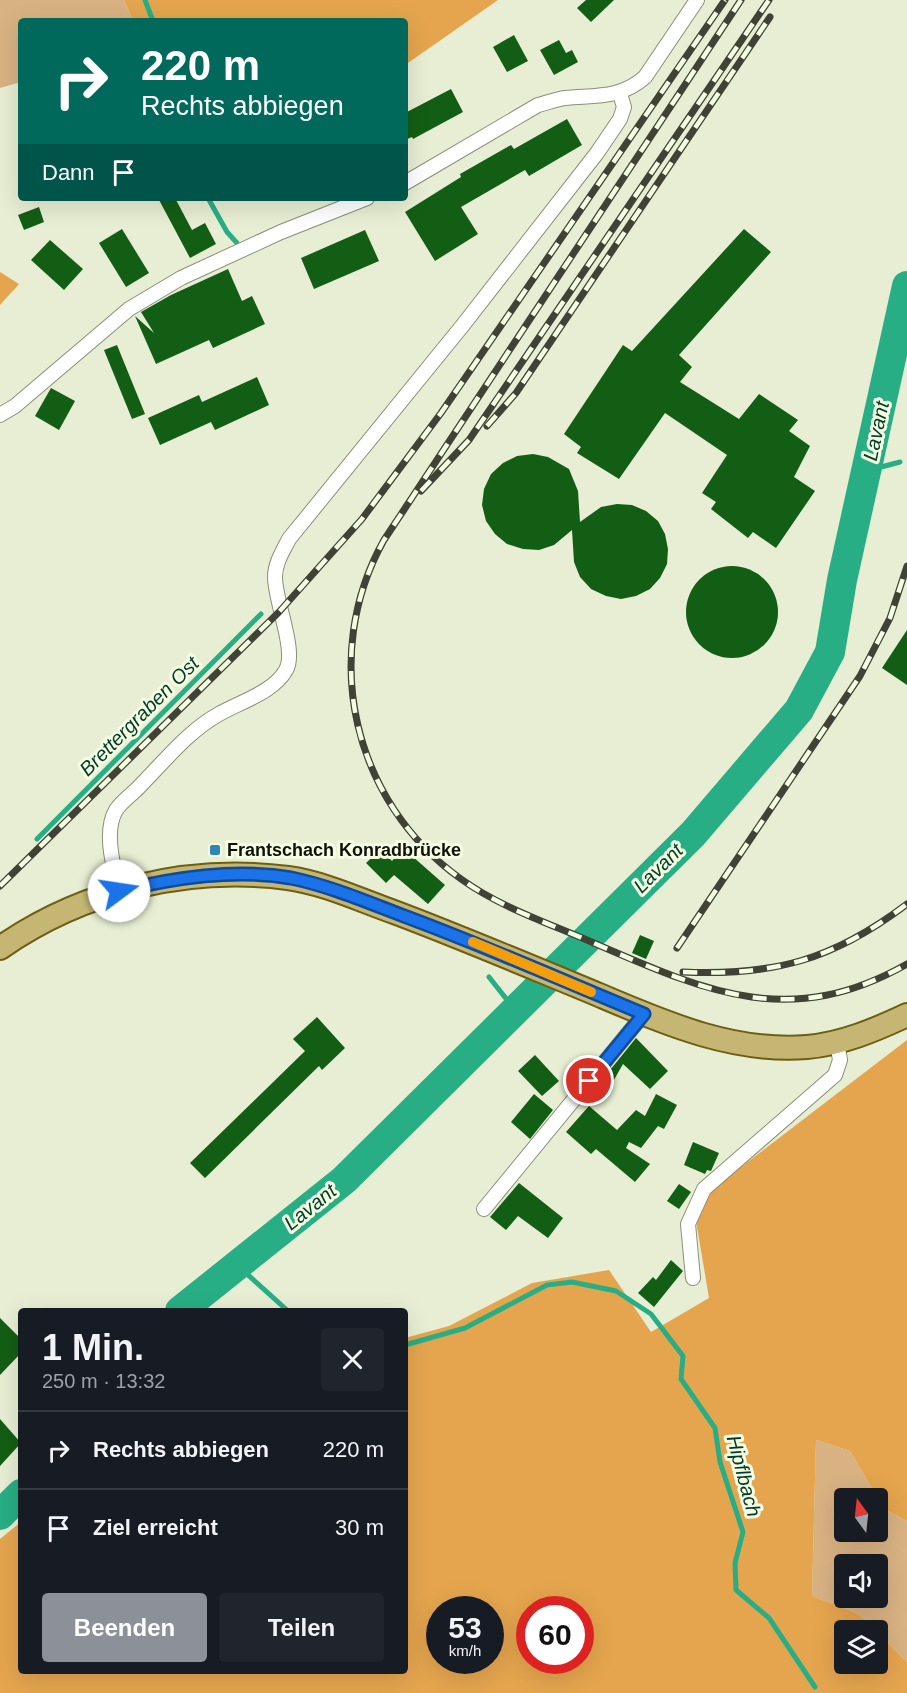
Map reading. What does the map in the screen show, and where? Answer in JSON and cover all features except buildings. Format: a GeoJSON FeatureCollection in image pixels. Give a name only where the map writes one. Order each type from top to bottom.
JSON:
{"type":"FeatureCollection","features":[{"type":"Feature","properties":{"kind":"main road"},"geometry":{"type":"LineString","coordinates":[[0,948],[61,912],[119,891],[157,882],[197,877],[255,875],[291,878],[346,894],[496,952],[644,1014],[691,1032],[735,1043],[776,1048],[837,1042],[878,1029],[907,1015]]}},
{"type":"Feature","properties":{"kind":"street"},"geometry":{"type":"LineString","coordinates":[[408,181],[538,105],[562,98],[620,94],[645,77],[697,0]]}},
{"type":"Feature","properties":{"kind":"street"},"geometry":{"type":"LineString","coordinates":[[119,891],[112,862],[111,832],[115,811],[175,750],[211,718],[273,685],[282,676],[291,655],[279,612],[275,575],[277,564],[289,539],[463,325],[597,153],[620,119],[624,107],[620,94]]}},
{"type":"Feature","properties":{"kind":"street"},"geometry":{"type":"LineString","coordinates":[[0,415],[15,406],[129,309],[154,294],[181,278],[281,232],[359,201]]}},
{"type":"Feature","properties":{"kind":"street"},"geometry":{"type":"LineString","coordinates":[[484,1209],[644,1014]]}},
{"type":"Feature","properties":{"kind":"street"},"geometry":{"type":"LineString","coordinates":[[693,1278],[688,1224],[704,1189],[835,1075],[840,1060],[837,1042]]}},
{"type":"Feature","properties":{"kind":"shaded area"},"geometry":{"type":"Polygon","coordinates":[[[0,0],[124,0],[132,18],[18,18],[18,83],[0,88],[0,0]]]}},
{"type":"Feature","properties":{"kind":"shaded area"},"geometry":{"type":"Polygon","coordinates":[[[124,0],[498,0],[408,63],[408,18],[132,18],[124,0]]]}},
{"type":"Feature","properties":{"kind":"shaded area"},"geometry":{"type":"Polygon","coordinates":[[[0,272],[19,284],[0,305],[0,272]]]}},
{"type":"Feature","properties":{"kind":"shaded area"},"geometry":{"type":"Polygon","coordinates":[[[907,1040],[907,1521],[888,1511],[888,1488],[872,1488],[850,1451],[816,1440],[812,1596],[834,1604],[834,1608],[843,1608],[859,1614],[865,1620],[834,1620],[834,1674],[888,1674],[888,1643],[907,1662],[907,1693],[0,1693],[0,1539],[18,1524],[18,1674],[408,1674],[408,1337],[449,1326],[532,1283],[609,1270],[651,1332],[709,1298],[696,1221],[711,1190],[907,1040]]]}},
{"type":"Feature","properties":{"kind":"shaded area"},"geometry":{"type":"Polygon","coordinates":[[[816,1440],[850,1451],[872,1488],[834,1488],[834,1542],[888,1542],[888,1511],[907,1521],[907,1662],[888,1643],[888,1620],[865,1620],[859,1614],[843,1608],[888,1608],[888,1554],[834,1554],[834,1604],[812,1596],[816,1440]]]}},
{"type":"Feature","properties":{"kind":"waterway","name":"Brettergraben Ost"},"geometry":{"type":"LineString","coordinates":[[145,0],[152,18]]}},
{"type":"Feature","properties":{"kind":"waterway","name":"Brettergraben Ost"},"geometry":{"type":"LineString","coordinates":[[210,201],[227,232],[237,243]]}},
{"type":"Feature","properties":{"kind":"waterway","name":"Lavant"},"geometry":{"type":"LineString","coordinates":[[184,1308],[344,1180],[693,834],[799,710],[830,652],[842,580],[907,286]]}},
{"type":"Feature","properties":{"kind":"waterway"},"geometry":{"type":"LineString","coordinates":[[866,471],[900,462]]}},
{"type":"Feature","properties":{"kind":"waterway","name":"Brettergraben Ost"},"geometry":{"type":"LineString","coordinates":[[37,839],[261,614]]}},
{"type":"Feature","properties":{"kind":"waterway","name":"Brettergraben Ost"},"geometry":{"type":"LineString","coordinates":[[489,977],[515,1010]]}},
{"type":"Feature","properties":{"kind":"waterway","name":"Hipflbach"},"geometry":{"type":"LineString","coordinates":[[237,1265],[285,1308]]}},
{"type":"Feature","properties":{"kind":"waterway","name":"Hipflbach"},"geometry":{"type":"LineString","coordinates":[[408,1344],[465,1328],[547,1285],[572,1282],[616,1291],[651,1314],[683,1356],[681,1379],[715,1428],[720,1462],[743,1532],[735,1563],[736,1590],[769,1618],[815,1687]]}},
{"type":"Feature","properties":{"kind":"waterway","name":"Lavant"},"geometry":{"type":"LineString","coordinates":[[0,1515],[18,1497]]}},
{"type":"Feature","properties":{"kind":"railway"},"geometry":{"type":"LineString","coordinates":[[0,886],[279,612],[362,519],[441,413],[725,0]]}},
{"type":"Feature","properties":{"kind":"railway"},"geometry":{"type":"LineString","coordinates":[[741,0],[384,540],[364,585],[353,631],[351,678],[358,724],[372,768],[394,810],[424,847],[476,889],[527,915],[675,977],[713,989],[750,997],[787,999],[825,995],[865,984],[907,964]]}},
{"type":"Feature","properties":{"kind":"railway"},"geometry":{"type":"LineString","coordinates":[[421,491],[469,440],[769,0]]}},
{"type":"Feature","properties":{"kind":"railway"},"geometry":{"type":"LineString","coordinates":[[487,426],[516,393],[770,17]]}},
{"type":"Feature","properties":{"kind":"railway"},"geometry":{"type":"LineString","coordinates":[[677,948],[860,676],[890,618],[907,566]]}},
{"type":"Feature","properties":{"kind":"railway"},"geometry":{"type":"LineString","coordinates":[[683,972],[746,971],[801,960],[854,939],[907,904]]}},
{"type":"Feature","properties":{"kind":"slow traffic"},"geometry":{"type":"LineString","coordinates":[[473,942],[591,992]]}},
{"type":"Feature","properties":{"kind":"place","name":"Frantschach Konradbrücke"},"geometry":{"type":"Point","coordinates":[215,850]}},
{"type":"Feature","properties":{"kind":"route"},"geometry":{"type":"LineString","coordinates":[[119,891],[157,882],[197,877],[255,875],[291,878],[346,894],[465,939],[644,1014],[589,1081]]}}]}
